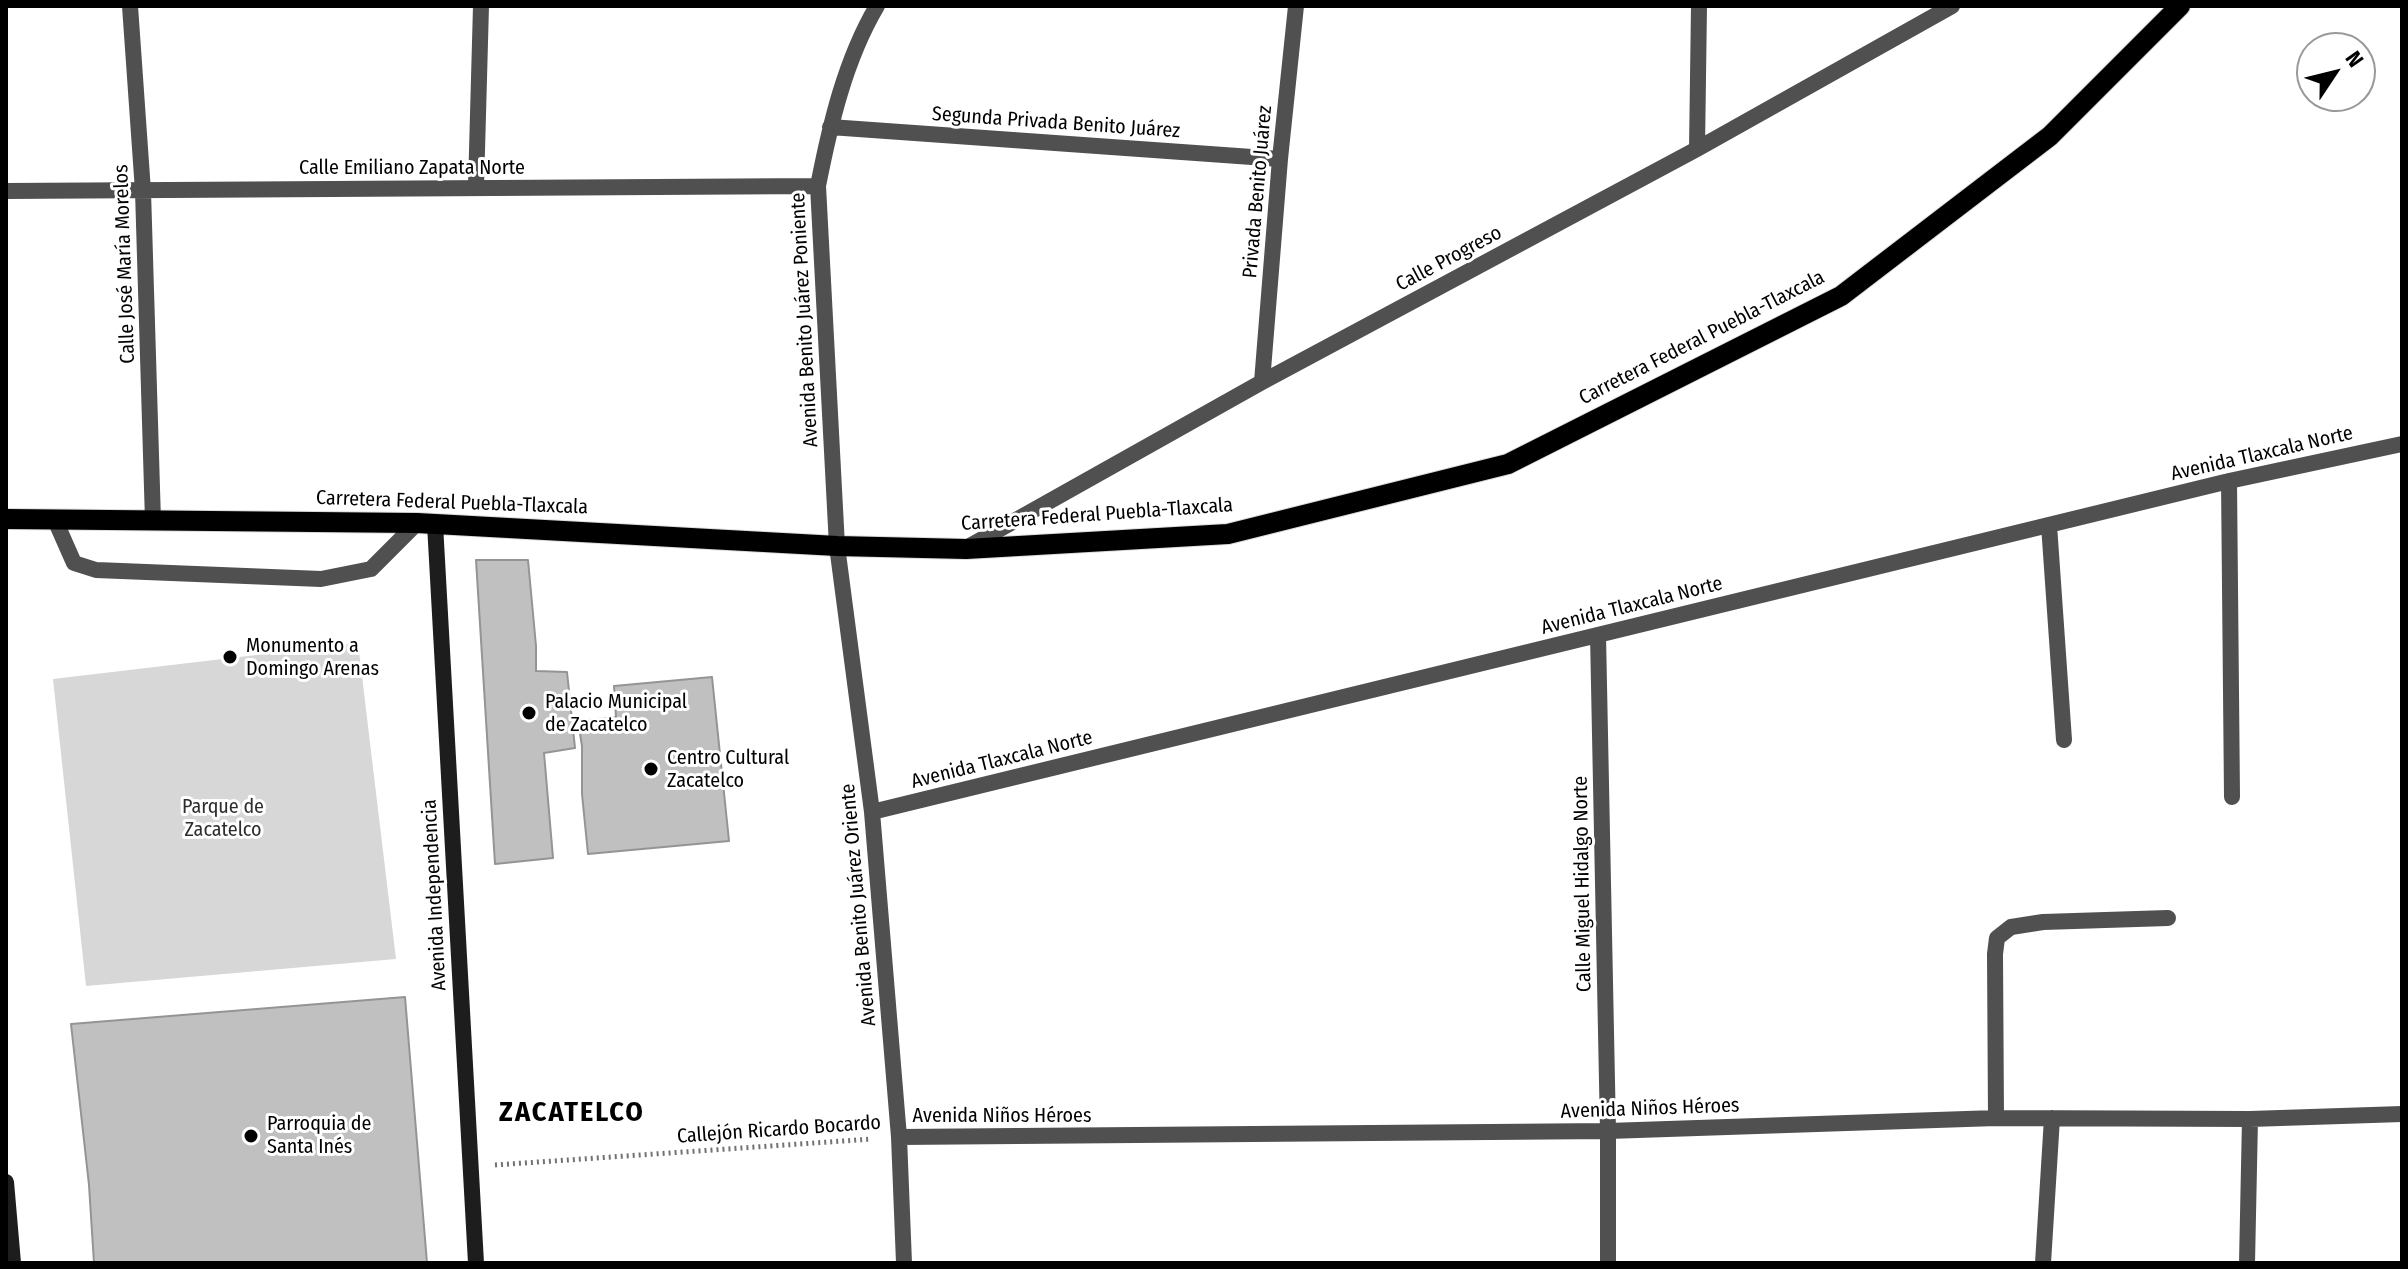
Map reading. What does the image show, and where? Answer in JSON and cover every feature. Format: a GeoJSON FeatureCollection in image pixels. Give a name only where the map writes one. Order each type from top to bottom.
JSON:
{"type":"FeatureCollection","features":[{"type":"Feature","properties":{"kind":"main road","name":"Carretera Federal Puebla-Tlaxcala"},"geometry":{"type":"LineString","coordinates":[[6,519],[426,523],[837,546],[966,549],[1228,534],[1508,464],[1841,296],[2050,136],[2180,6]]}},
{"type":"Feature","properties":{"kind":"main road","name":"Avenida Independencia"},"geometry":{"type":"LineString","coordinates":[[426,523],[476,1263]]}},
{"type":"Feature","properties":{"kind":"main road"},"geometry":{"type":"LineString","coordinates":[[6,1182],[13,1263]]}},
{"type":"Feature","properties":{"kind":"street","name":"Calle José María Morelos"},"geometry":{"type":"LineString","coordinates":[[130,6],[143,191],[153,521]]}},
{"type":"Feature","properties":{"kind":"street"},"geometry":{"type":"LineString","coordinates":[[476,187],[481,6]]}},
{"type":"Feature","properties":{"kind":"street","name":"Avenida Benito Juárez Poniente"},"geometry":{"type":"LineString","coordinates":[[837,546],[818,186],[830,127],[863,30],[877,6]]}},
{"type":"Feature","properties":{"kind":"street","name":"Privada Benito Juárez"},"geometry":{"type":"LineString","coordinates":[[1262,382],[1296,6]]}},
{"type":"Feature","properties":{"kind":"street"},"geometry":{"type":"LineString","coordinates":[[1697,149],[1699,6]]}},
{"type":"Feature","properties":{"kind":"street","name":"Calle Progreso"},"geometry":{"type":"LineString","coordinates":[[966,549],[1262,382],[1697,149],[1952,6]]}},
{"type":"Feature","properties":{"kind":"street","name":"Segunda Privada Benito Juárez"},"geometry":{"type":"LineString","coordinates":[[830,127],[1280,159]]}},
{"type":"Feature","properties":{"kind":"street","name":"Calle Emiliano Zapata Norte"},"geometry":{"type":"LineString","coordinates":[[6,191],[818,186]]}},
{"type":"Feature","properties":{"kind":"street","name":"Avenida Tlaxcala Norte"},"geometry":{"type":"LineString","coordinates":[[872,812],[2229,481],[2402,444]]}},
{"type":"Feature","properties":{"kind":"street"},"geometry":{"type":"LineString","coordinates":[[2229,481],[2232,797]]}},
{"type":"Feature","properties":{"kind":"street"},"geometry":{"type":"LineString","coordinates":[[55,520],[74,563],[96,570],[321,579],[371,569],[426,523]]}},
{"type":"Feature","properties":{"kind":"street"},"geometry":{"type":"LineString","coordinates":[[2049,525],[2064,740]]}},
{"type":"Feature","properties":{"kind":"street","name":"Avenida Benito Juárez Oriente"},"geometry":{"type":"LineString","coordinates":[[837,546],[872,812],[899,1137],[904,1263]]}},
{"type":"Feature","properties":{"kind":"street","name":"Calle Miguel Hidalgo Norte"},"geometry":{"type":"LineString","coordinates":[[1598,635],[1608,1263]]}},
{"type":"Feature","properties":{"kind":"street"},"geometry":{"type":"LineString","coordinates":[[1996,1118],[1997,938],[2011,927],[2043,922],[2168,918]]}},
{"type":"Feature","properties":{"kind":"street","name":"Avenida Niños Héroes"},"geometry":{"type":"LineString","coordinates":[[899,1137],[1608,1131],[1996,1118],[2250,1119],[2402,1114]]}},
{"type":"Feature","properties":{"kind":"street"},"geometry":{"type":"LineString","coordinates":[[2043,1263],[2052,1118]]}},
{"type":"Feature","properties":{"kind":"street"},"geometry":{"type":"LineString","coordinates":[[2247,1263],[2250,1119]]}},
{"type":"Feature","properties":{"kind":"path","name":"Callejón Ricardo Bocardo"},"geometry":{"type":"LineString","coordinates":[[470,1167],[899,1137]]}},
{"type":"Feature","properties":{"kind":"green space","name":"Parque de Zacatelco"},"geometry":{"type":"Polygon","coordinates":[[[358,643],[396,959],[86,986],[53,679],[358,643]]]}},
{"type":"Feature","properties":{"kind":"building","name":"Palacio Municipal de Zacatelco"},"geometry":{"type":"Polygon","coordinates":[[[476,560],[528,560],[536,671],[567,672],[575,748],[544,753],[553,858],[495,864],[476,560]]]}},
{"type":"Feature","properties":{"kind":"building","name":"Centro Cultural Zacatelco"},"geometry":{"type":"Polygon","coordinates":[[[712,677],[729,841],[588,854],[578,721],[616,717],[614,686],[712,677]]]}},
{"type":"Feature","properties":{"kind":"building","name":"Parroquia de Santa Inés"},"geometry":{"type":"Polygon","coordinates":[[[405,997],[427,1263],[94,1263],[89,1185],[71,1024],[405,997]]]}},
{"type":"Feature","properties":{"kind":"place","name":"Monumento a Domingo Arenas"},"geometry":{"type":"Point","coordinates":[230,657]}},
{"type":"Feature","properties":{"kind":"place","name":"Palacio Municipal de Zacatelco"},"geometry":{"type":"Point","coordinates":[529,713]}},
{"type":"Feature","properties":{"kind":"place","name":"Centro Cultural Zacatelco"},"geometry":{"type":"Point","coordinates":[651,769]}},
{"type":"Feature","properties":{"kind":"place","name":"Parroquia de Santa Inés"},"geometry":{"type":"Point","coordinates":[251,1136]}},
{"type":"Feature","properties":{"kind":"district","name":"ZACATELCO"},"geometry":{"type":"Point","coordinates":[572,1113]}}]}
